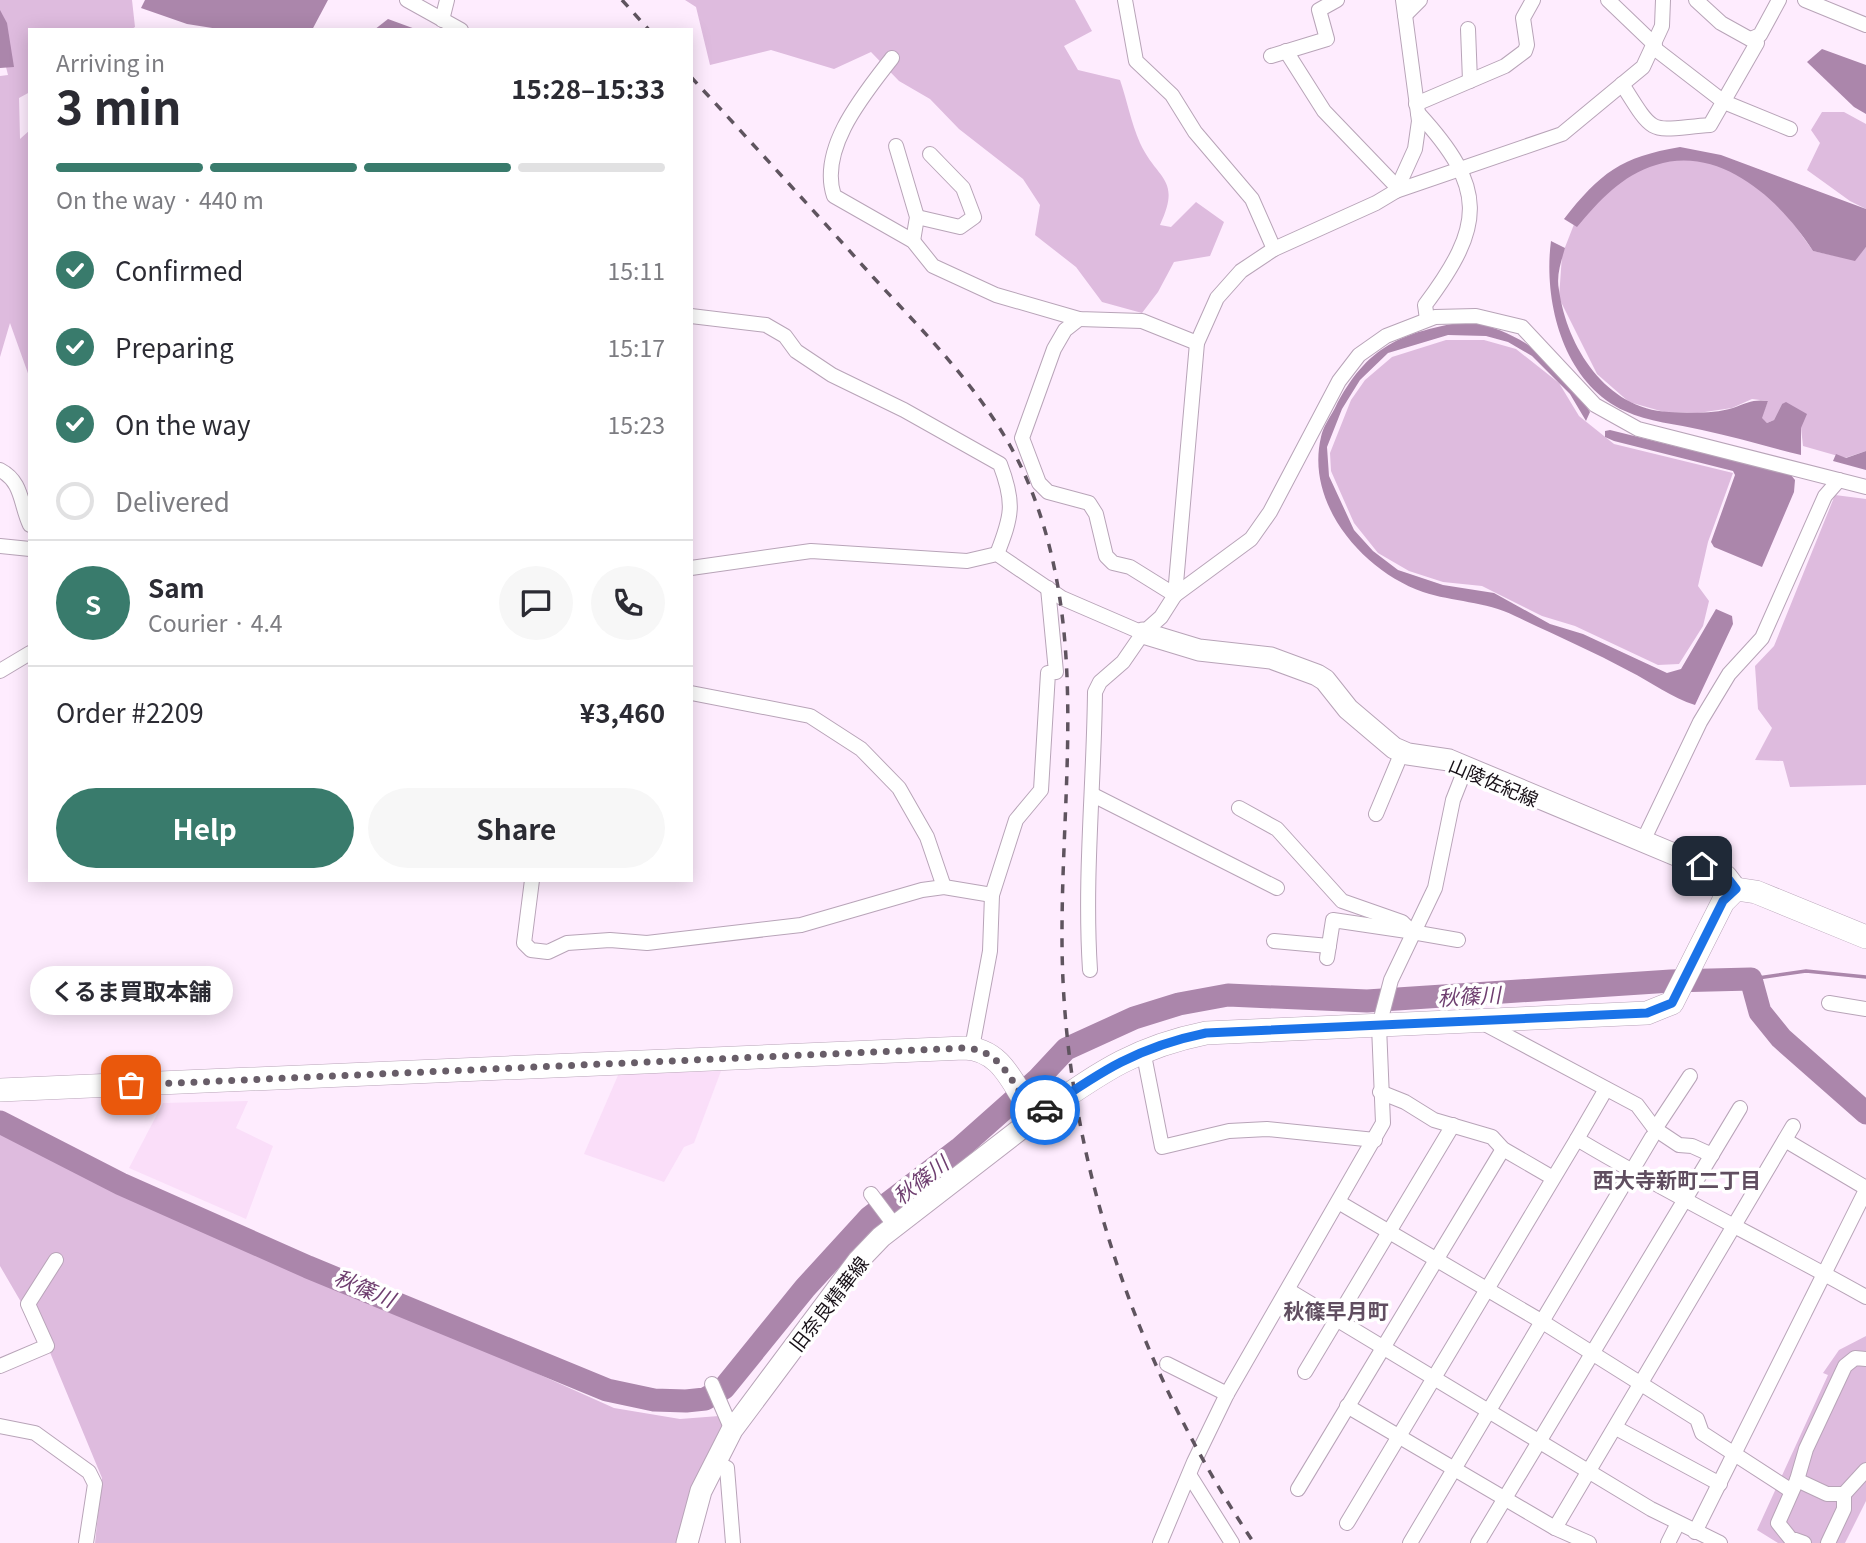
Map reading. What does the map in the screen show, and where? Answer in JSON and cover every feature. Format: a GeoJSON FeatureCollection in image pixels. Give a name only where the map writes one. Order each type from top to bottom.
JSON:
{"type":"FeatureCollection","features":[{"type":"Feature","properties":{"kind":"main road","name":"山陵佐紀線"},"geometry":{"type":"LineString","coordinates":[[1143,633],[1199,650],[1271,658],[1317,675],[1325,680],[1348,709],[1402,752],[1448,760],[1466,767],[1726,876],[1736,889]]}},
{"type":"Feature","properties":{"kind":"main road"},"geometry":{"type":"LineString","coordinates":[[0,1090],[972,1048],[1003,1065],[1033,1113],[1122,1059],[1143,1050],[1206,1033],[1380,1022],[1647,1013],[1672,1003],[1723,901],[1736,889],[1756,892],[1866,937]]}},
{"type":"Feature","properties":{"kind":"main road","name":"旧奈良精華線"},"geometry":{"type":"LineString","coordinates":[[687,1543],[701,1491],[732,1430],[858,1261],[895,1226],[1033,1113]]}},
{"type":"Feature","properties":{"kind":"street"},"geometry":{"type":"LineString","coordinates":[[407,0],[457,28]]}},
{"type":"Feature","properties":{"kind":"street"},"geometry":{"type":"LineString","coordinates":[[442,20],[447,0]]}},
{"type":"Feature","properties":{"kind":"street"},"geometry":{"type":"LineString","coordinates":[[1125,0],[1136,61],[1172,95],[1195,132],[1252,199],[1274,249]]}},
{"type":"Feature","properties":{"kind":"street"},"geometry":{"type":"LineString","coordinates":[[1337,0],[1319,10],[1327,38],[1279,53],[1324,111],[1396,189]]}},
{"type":"Feature","properties":{"kind":"street"},"geometry":{"type":"LineString","coordinates":[[1396,189],[1415,149],[1417,109],[1401,5],[1420,0]]}},
{"type":"Feature","properties":{"kind":"street"},"geometry":{"type":"LineString","coordinates":[[1417,109],[1471,80],[1505,66],[1525,51],[1523,18],[1532,0]]}},
{"type":"Feature","properties":{"kind":"street"},"geometry":{"type":"LineString","coordinates":[[1608,0],[1654,46],[1724,102],[1790,128]]}},
{"type":"Feature","properties":{"kind":"street"},"geometry":{"type":"LineString","coordinates":[[1175,595],[1197,343],[1217,298],[1241,271],[1274,249],[1376,204],[1396,189],[1562,134],[1643,67],[1662,26],[1663,0]]}},
{"type":"Feature","properties":{"kind":"street"},"geometry":{"type":"LineString","coordinates":[[1622,84],[1647,125],[1656,129],[1710,125],[1757,43],[1721,23],[1696,0]]}},
{"type":"Feature","properties":{"kind":"street"},"geometry":{"type":"LineString","coordinates":[[1751,39],[1760,35],[1779,0]]}},
{"type":"Feature","properties":{"kind":"street"},"geometry":{"type":"LineString","coordinates":[[1805,0],[1866,24]]}},
{"type":"Feature","properties":{"kind":"street"},"geometry":{"type":"LineString","coordinates":[[1468,29],[1471,80]]}},
{"type":"Feature","properties":{"kind":"street"},"geometry":{"type":"LineString","coordinates":[[892,58],[853,107],[836,144],[831,186],[834,196],[913,241],[933,266],[996,295],[1079,319],[1142,321],[1197,343]]}},
{"type":"Feature","properties":{"kind":"street"},"geometry":{"type":"LineString","coordinates":[[1417,109],[1469,186],[1471,219],[1464,248],[1425,305],[1427,319]]}},
{"type":"Feature","properties":{"kind":"street"},"geometry":{"type":"LineString","coordinates":[[896,146],[917,217],[913,241]]}},
{"type":"Feature","properties":{"kind":"street"},"geometry":{"type":"LineString","coordinates":[[917,217],[960,227],[974,217],[963,188],[930,154]]}},
{"type":"Feature","properties":{"kind":"street"},"geometry":{"type":"LineString","coordinates":[[693,316],[766,326],[785,336],[796,351],[832,375],[1000,464],[1013,503],[1007,531],[997,554]]}},
{"type":"Feature","properties":{"kind":"street"},"geometry":{"type":"LineString","coordinates":[[1090,970],[1086,911],[1093,795],[1095,692],[1100,682],[1123,662],[1143,633],[1161,617],[1175,595],[1251,539],[1270,512],[1339,381],[1359,355],[1385,336],[1427,319],[1476,316],[1522,327],[1561,365],[1595,405],[1638,429],[1866,487]]}},
{"type":"Feature","properties":{"kind":"street"},"geometry":{"type":"LineString","coordinates":[[1079,319],[1065,330],[1038,389],[1023,438],[1027,454],[1039,483],[1048,492],[1089,503],[1096,514],[1106,556],[1114,563],[1130,566],[1175,595]]}},
{"type":"Feature","properties":{"kind":"street"},"geometry":{"type":"LineString","coordinates":[[0,470],[13,477],[28,519]]}},
{"type":"Feature","properties":{"kind":"street"},"geometry":{"type":"LineString","coordinates":[[1643,841],[1700,722],[1729,674],[1762,638],[1825,496],[1839,480]]}},
{"type":"Feature","properties":{"kind":"street"},"geometry":{"type":"LineString","coordinates":[[0,546],[28,549]]}},
{"type":"Feature","properties":{"kind":"street"},"geometry":{"type":"LineString","coordinates":[[693,568],[811,551],[967,561],[997,554],[1048,588],[1143,633]]}},
{"type":"Feature","properties":{"kind":"street"},"geometry":{"type":"LineString","coordinates":[[972,1048],[990,951],[992,895],[1016,820],[1041,790],[1048,673],[1056,672],[1048,588]]}},
{"type":"Feature","properties":{"kind":"street"},"geometry":{"type":"LineString","coordinates":[[0,670],[28,654]]}},
{"type":"Feature","properties":{"kind":"street"},"geometry":{"type":"LineString","coordinates":[[693,693],[810,716],[861,749],[899,789],[928,837],[944,887]]}},
{"type":"Feature","properties":{"kind":"street"},"geometry":{"type":"LineString","coordinates":[[1376,814],[1402,752]]}},
{"type":"Feature","properties":{"kind":"street"},"geometry":{"type":"LineString","coordinates":[[1160,1543],[1194,1462],[1227,1394],[1340,1203],[1383,1123],[1380,1022],[1391,979],[1435,888],[1453,800],[1466,767]]}},
{"type":"Feature","properties":{"kind":"street"},"geometry":{"type":"LineString","coordinates":[[1093,795],[1277,888]]}},
{"type":"Feature","properties":{"kind":"street"},"geometry":{"type":"LineString","coordinates":[[1239,808],[1277,829],[1342,901],[1402,922],[1412,932]]}},
{"type":"Feature","properties":{"kind":"street"},"geometry":{"type":"LineString","coordinates":[[532,882],[524,943],[531,950],[548,952],[567,943],[610,940],[647,943],[801,925],[922,890],[944,887],[992,895]]}},
{"type":"Feature","properties":{"kind":"street"},"geometry":{"type":"LineString","coordinates":[[1274,941],[1328,952],[1334,920],[1458,940]]}},
{"type":"Feature","properties":{"kind":"street"},"geometry":{"type":"LineString","coordinates":[[1829,1003],[1866,1009]]}},
{"type":"Feature","properties":{"kind":"street"},"geometry":{"type":"LineString","coordinates":[[1475,1019],[1637,1105],[1654,1133],[1679,1145],[1692,1146],[1712,1155]]}},
{"type":"Feature","properties":{"kind":"street"},"geometry":{"type":"LineString","coordinates":[[1143,1050],[1162,1147],[1229,1131],[1267,1129],[1375,1140]]}},
{"type":"Feature","properties":{"kind":"street"},"geometry":{"type":"LineString","coordinates":[[1410,1543],[1487,1409],[1690,1076]]}},
{"type":"Feature","properties":{"kind":"street"},"geometry":{"type":"LineString","coordinates":[[1347,1523],[1606,1089]]}},
{"type":"Feature","properties":{"kind":"street"},"geometry":{"type":"LineString","coordinates":[[1380,1092],[1405,1102],[1434,1120],[1492,1137],[1503,1149],[1553,1178]]}},
{"type":"Feature","properties":{"kind":"street"},"geometry":{"type":"LineString","coordinates":[[1478,1543],[1740,1108]]}},
{"type":"Feature","properties":{"kind":"street"},"geometry":{"type":"LineString","coordinates":[[1305,1373],[1388,1229],[1453,1125]]}},
{"type":"Feature","properties":{"kind":"street"},"geometry":{"type":"LineString","coordinates":[[1555,1528],[1642,1386],[1793,1126]]}},
{"type":"Feature","properties":{"kind":"street"},"geometry":{"type":"LineString","coordinates":[[1577,1139],[1683,1201],[1735,1224],[1866,1297]]}},
{"type":"Feature","properties":{"kind":"street"},"geometry":{"type":"LineString","coordinates":[[1695,1532],[1826,1275],[1866,1189],[1785,1140]]}},
{"type":"Feature","properties":{"kind":"street"},"geometry":{"type":"LineString","coordinates":[[1298,1489],[1503,1149]]}},
{"type":"Feature","properties":{"kind":"street"},"geometry":{"type":"LineString","coordinates":[[871,1194],[895,1226]]}},
{"type":"Feature","properties":{"kind":"street"},"geometry":{"type":"LineString","coordinates":[[1340,1203],[1541,1321],[1698,1419],[1702,1433],[1789,1484],[1827,1494],[1844,1494]]}},
{"type":"Feature","properties":{"kind":"street"},"geometry":{"type":"LineString","coordinates":[[0,1366],[47,1346],[28,1304],[56,1260]]}},
{"type":"Feature","properties":{"kind":"street"},"geometry":{"type":"LineString","coordinates":[[1289,1290],[1590,1473],[1678,1523],[1720,1543]]}},
{"type":"Feature","properties":{"kind":"street"},"geometry":{"type":"LineString","coordinates":[[1804,1543],[1790,1538],[1778,1523],[1789,1484],[1846,1366],[1855,1358],[1866,1359]]}},
{"type":"Feature","properties":{"kind":"street"},"geometry":{"type":"LineString","coordinates":[[1167,1364],[1227,1394]]}},
{"type":"Feature","properties":{"kind":"street"},"geometry":{"type":"LineString","coordinates":[[712,1384],[732,1430]]}},
{"type":"Feature","properties":{"kind":"street"},"geometry":{"type":"LineString","coordinates":[[1347,1406],[1555,1528],[1589,1543]]}},
{"type":"Feature","properties":{"kind":"street"},"geometry":{"type":"LineString","coordinates":[[0,1426],[35,1433],[89,1472],[94,1484],[86,1543]]}},
{"type":"Feature","properties":{"kind":"street"},"geometry":{"type":"LineString","coordinates":[[1616,1428],[1720,1484]]}},
{"type":"Feature","properties":{"kind":"street"},"geometry":{"type":"LineString","coordinates":[[715,1462],[727,1468],[733,1543]]}},
{"type":"Feature","properties":{"kind":"street"},"geometry":{"type":"LineString","coordinates":[[1828,1543],[1844,1509],[1844,1494],[1866,1470]]}},
{"type":"Feature","properties":{"kind":"street"},"geometry":{"type":"LineString","coordinates":[[1190,1476],[1231,1543]]}},
{"type":"Feature","properties":{"kind":"street"},"geometry":{"type":"LineString","coordinates":[[1668,1543],[1678,1523]]}},
{"type":"Feature","properties":{"kind":"shaded area"},"geometry":{"type":"Polygon","coordinates":[[[0,0],[132,0],[133,28],[28,28],[28,93],[19,98],[20,139],[28,132],[28,373],[10,323],[0,357],[0,76],[8,75],[0,43],[0,0]]]}},
{"type":"Feature","properties":{"kind":"shaded area"},"geometry":{"type":"Polygon","coordinates":[[[145,0],[328,0],[313,28],[212,28],[187,24],[141,8],[145,0]]]}},
{"type":"Feature","properties":{"kind":"shaded area"},"geometry":{"type":"Polygon","coordinates":[[[685,0],[1075,0],[1092,31],[1064,46],[1078,70],[1120,80],[1140,143],[1168,188],[1169,198],[1160,225],[1171,227],[1196,202],[1224,222],[1210,256],[1174,262],[1158,292],[1142,313],[1102,302],[1076,267],[1035,235],[1040,205],[1023,179],[959,129],[930,99],[899,81],[871,52],[834,69],[771,50],[710,65],[696,7],[685,0]]]}},
{"type":"Feature","properties":{"kind":"shaded area"},"geometry":{"type":"Polygon","coordinates":[[[0,10],[7,23],[14,67],[0,68],[0,10]]]}},
{"type":"Feature","properties":{"kind":"shaded area"},"geometry":{"type":"Polygon","coordinates":[[[388,19],[413,28],[377,28],[388,19]]]}},
{"type":"Feature","properties":{"kind":"shaded area"},"geometry":{"type":"Polygon","coordinates":[[[1822,49],[1866,65],[1866,114],[1854,107],[1807,62],[1822,49]]]}},
{"type":"Feature","properties":{"kind":"shaded area"},"geometry":{"type":"Polygon","coordinates":[[[1822,112],[1844,112],[1866,124],[1866,209],[1850,201],[1807,170],[1820,143],[1811,130],[1822,112]]]}},
{"type":"Feature","properties":{"kind":"shaded area"},"geometry":{"type":"Polygon","coordinates":[[[1680,147],[1721,155],[1866,209],[1866,247],[1855,261],[1813,251],[1785,214],[1767,197],[1726,170],[1704,163],[1680,161],[1644,169],[1612,190],[1577,227],[1564,219],[1589,190],[1613,169],[1642,156],[1680,147]]]}},
{"type":"Feature","properties":{"kind":"shaded area"},"geometry":{"type":"Polygon","coordinates":[[[1684,155],[1757,172],[1813,251],[1855,260],[1866,247],[1866,451],[1845,458],[1803,446],[1801,428],[1782,404],[1774,420],[1767,423],[1761,418],[1768,401],[1752,399],[1732,408],[1698,413],[1664,412],[1629,402],[1597,374],[1559,298],[1562,255],[1580,209],[1622,175],[1684,155]]]}},
{"type":"Feature","properties":{"kind":"shaded area"},"geometry":{"type":"Polygon","coordinates":[[[1551,241],[1565,248],[1558,285],[1571,333],[1593,371],[1609,387],[1626,400],[1669,412],[1717,411],[1754,401],[1768,401],[1762,418],[1767,423],[1774,420],[1782,404],[1786,402],[1807,414],[1801,428],[1801,455],[1643,418],[1604,398],[1586,381],[1572,361],[1562,338],[1550,289],[1551,241]]]}},
{"type":"Feature","properties":{"kind":"shaded area"},"geometry":{"type":"Polygon","coordinates":[[[1469,321],[1508,334],[1540,353],[1566,379],[1590,412],[1586,421],[1570,394],[1532,356],[1508,342],[1486,336],[1448,335],[1388,353],[1360,380],[1342,409],[1327,447],[1329,476],[1354,530],[1373,551],[1398,570],[1443,585],[1494,593],[1550,624],[1583,634],[1667,673],[1681,669],[1716,609],[1732,616],[1733,624],[1695,705],[1601,656],[1504,611],[1423,592],[1401,582],[1360,551],[1330,510],[1322,487],[1318,462],[1321,437],[1347,387],[1360,369],[1389,345],[1406,337],[1424,330],[1469,321]]]}},
{"type":"Feature","properties":{"kind":"shaded area"},"geometry":{"type":"Polygon","coordinates":[[[1446,340],[1484,340],[1516,349],[1559,383],[1579,416],[1614,444],[1733,473],[1708,542],[1698,586],[1709,601],[1703,626],[1679,664],[1658,665],[1575,626],[1542,616],[1482,586],[1443,582],[1409,571],[1378,553],[1354,523],[1331,471],[1330,453],[1351,400],[1365,380],[1392,357],[1446,340]]]}},
{"type":"Feature","properties":{"kind":"shaded area"},"geometry":{"type":"Polygon","coordinates":[[[1610,430],[1791,475],[1795,480],[1794,492],[1762,567],[1714,547],[1711,542],[1735,475],[1733,471],[1614,441],[1605,437],[1605,431],[1610,430]]]}},
{"type":"Feature","properties":{"kind":"shaded area"},"geometry":{"type":"Polygon","coordinates":[[[1866,451],[1866,470],[1833,461],[1836,454],[1846,458],[1866,451]]]}},
{"type":"Feature","properties":{"kind":"shaded area"},"geometry":{"type":"Polygon","coordinates":[[[1835,495],[1866,499],[1866,785],[1790,787],[1783,761],[1755,760],[1772,728],[1758,709],[1755,666],[1774,646],[1835,495]]]}},
{"type":"Feature","properties":{"kind":"shaded area"},"geometry":{"type":"Polygon","coordinates":[[[721,1071],[694,1143],[684,1147],[664,1182],[584,1154],[619,1073],[721,1071]]]}},
{"type":"Feature","properties":{"kind":"shaded area"},"geometry":{"type":"Polygon","coordinates":[[[248,1101],[236,1128],[273,1146],[246,1219],[129,1168],[163,1103],[248,1101]]]}},
{"type":"Feature","properties":{"kind":"shaded area"},"geometry":{"type":"Polygon","coordinates":[[[0,1127],[86,1172],[614,1408],[680,1419],[719,1416],[727,1427],[679,1543],[95,1543],[102,1478],[49,1350],[0,1266],[0,1127]]]}},
{"type":"Feature","properties":{"kind":"shaded area"},"geometry":{"type":"Polygon","coordinates":[[[1866,1336],[1866,1501],[1845,1543],[1778,1543],[1757,1530],[1828,1375],[1823,1373],[1839,1350],[1866,1336]]]}},
{"type":"Feature","properties":{"kind":"waterway"},"geometry":{"type":"LineString","coordinates":[[1751,979],[1806,971],[1866,977]]}},
{"type":"Feature","properties":{"kind":"waterway","name":"秋篠川"},"geometry":{"type":"LineString","coordinates":[[0,1122],[121,1184],[308,1267],[607,1390],[654,1400],[686,1401],[705,1399],[724,1388],[805,1288],[869,1218],[959,1149],[1038,1079],[1066,1049],[1134,1018],[1179,1004],[1228,995],[1367,1001],[1671,981],[1751,979],[1760,1012],[1781,1038],[1866,1113]]}},
{"type":"Feature","properties":{"kind":"railway"},"geometry":{"type":"LineString","coordinates":[[622,0],[647,28]]}},
{"type":"Feature","properties":{"kind":"railway"},"geometry":{"type":"LineString","coordinates":[[693,79],[961,375],[1000,429],[1030,487],[1048,541],[1066,652],[1068,707],[1062,933],[1065,1014],[1075,1094],[1091,1174],[1113,1252],[1141,1329],[1174,1403],[1212,1475],[1254,1543]]}},
{"type":"Feature","properties":{"kind":"way so far"},"geometry":{"type":"LineString","coordinates":[[131,1085],[972,1048],[993,1057],[1003,1065],[1036,1117],[1045,1110]]}},
{"type":"Feature","properties":{"kind":"place","name":"くるま買取本舗"},"geometry":{"type":"Point","coordinates":[131,1085]}},
{"type":"Feature","properties":{"kind":"district","name":"西大寺新町二丁目"},"geometry":{"type":"Point","coordinates":[1677,1179]}},
{"type":"Feature","properties":{"kind":"district","name":"秋篠早月町"},"geometry":{"type":"Point","coordinates":[1336,1310]}},
{"type":"Feature","properties":{"kind":"route"},"geometry":{"type":"LineString","coordinates":[[1045,1110],[1122,1059],[1174,1039],[1206,1033],[1324,1025],[1379,1026],[1475,1019],[1647,1013],[1663,1008],[1672,1003],[1723,901],[1736,889],[1726,876],[1702,866]]}}]}
